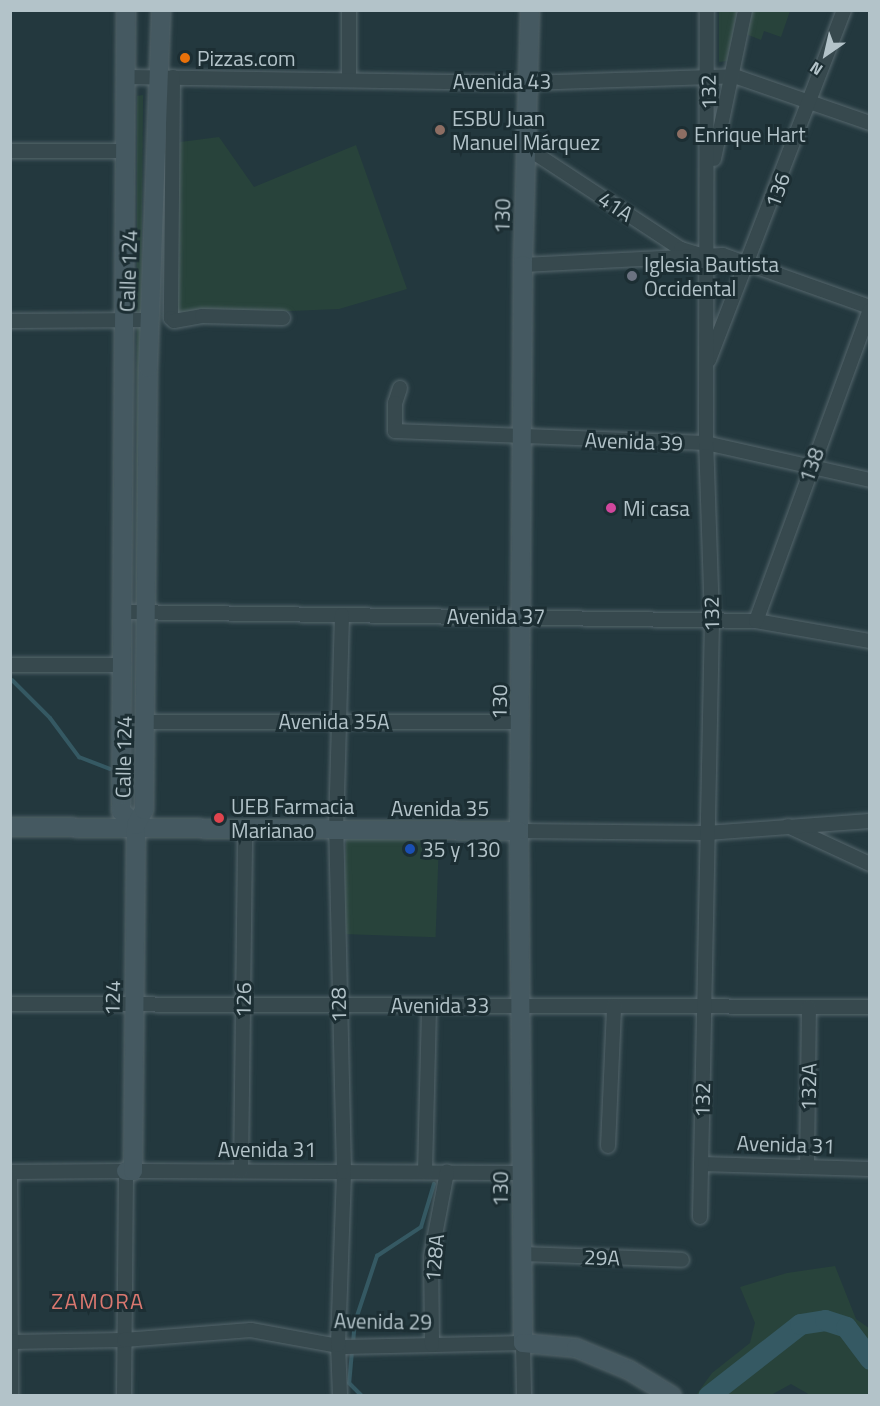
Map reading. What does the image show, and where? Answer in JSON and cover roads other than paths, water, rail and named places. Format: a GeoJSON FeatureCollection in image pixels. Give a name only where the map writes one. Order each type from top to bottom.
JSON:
{"type":"FeatureCollection","features":[{"type":"Feature","properties":{"kind":"street","name":"Calle 124"},"geometry":{"type":"LineString","coordinates":[[126,10],[126,320],[121,811],[136,825],[144,810],[149,320],[165,77],[160,10]]}},
{"type":"Feature","properties":{"kind":"street"},"geometry":{"type":"LineString","coordinates":[[349,10],[350,80]]}},
{"type":"Feature","properties":{"kind":"street","name":"130"},"geometry":{"type":"LineString","coordinates":[[524,1395],[522,1254],[524,1006],[519,831],[524,616],[523,265],[530,10]]}},
{"type":"Feature","properties":{"kind":"street","name":"132"},"geometry":{"type":"LineString","coordinates":[[700,1217],[711,620],[706,443],[709,178],[707,10]]}},
{"type":"Feature","properties":{"kind":"street"},"geometry":{"type":"LineString","coordinates":[[709,178],[734,76],[745,10]]}},
{"type":"Feature","properties":{"kind":"street","name":"136"},"geometry":{"type":"LineString","coordinates":[[706,368],[750,262],[844,10]]}},
{"type":"Feature","properties":{"kind":"street","name":"Avenida 43"},"geometry":{"type":"LineString","coordinates":[[127,77],[528,83],[734,76],[870,123]]}},
{"type":"Feature","properties":{"kind":"street"},"geometry":{"type":"LineString","coordinates":[[165,77],[171,318],[174,321],[202,316],[283,318]]}},
{"type":"Feature","properties":{"kind":"street","name":"41A"},"geometry":{"type":"LineString","coordinates":[[527,148],[681,249],[708,257]]}},
{"type":"Feature","properties":{"kind":"street"},"geometry":{"type":"LineString","coordinates":[[10,151],[126,151]]}},
{"type":"Feature","properties":{"kind":"street"},"geometry":{"type":"LineString","coordinates":[[523,265],[723,255],[750,262],[870,308]]}},
{"type":"Feature","properties":{"kind":"street","name":"138"},"geometry":{"type":"LineString","coordinates":[[756,621],[810,465],[870,308]]}},
{"type":"Feature","properties":{"kind":"street"},"geometry":{"type":"LineString","coordinates":[[10,321],[149,320]]}},
{"type":"Feature","properties":{"kind":"street","name":"Avenida 39"},"geometry":{"type":"LineString","coordinates":[[400,388],[394,403],[395,431],[522,438],[706,443],[870,480]]}},
{"type":"Feature","properties":{"kind":"street","name":"Avenida 37"},"geometry":{"type":"LineString","coordinates":[[122,612],[756,621],[870,641]]}},
{"type":"Feature","properties":{"kind":"street","name":"128"},"geometry":{"type":"LineString","coordinates":[[340,1395],[346,1346],[344,1172],[337,1005],[336,830],[342,615]]}},
{"type":"Feature","properties":{"kind":"street"},"geometry":{"type":"LineString","coordinates":[[10,665],[121,665]]}},
{"type":"Feature","properties":{"kind":"street","name":"Avenida 35A"},"geometry":{"type":"LineString","coordinates":[[146,722],[521,722]]}},
{"type":"Feature","properties":{"kind":"street","name":"Avenida 35"},"geometry":{"type":"LineString","coordinates":[[10,827],[136,825],[245,829],[707,834],[870,821]]}},
{"type":"Feature","properties":{"kind":"street","name":"124"},"geometry":{"type":"LineString","coordinates":[[124,1395],[135,1005],[136,825]]}},
{"type":"Feature","properties":{"kind":"street"},"geometry":{"type":"LineString","coordinates":[[788,826],[870,864]]}},
{"type":"Feature","properties":{"kind":"street","name":"126"},"geometry":{"type":"LineString","coordinates":[[241,1171],[245,829]]}},
{"type":"Feature","properties":{"kind":"street","name":"Avenida 33"},"geometry":{"type":"LineString","coordinates":[[10,1004],[870,1007]]}},
{"type":"Feature","properties":{"kind":"street"},"geometry":{"type":"LineString","coordinates":[[425,1172],[429,1005]]}},
{"type":"Feature","properties":{"kind":"street"},"geometry":{"type":"LineString","coordinates":[[608,1146],[614,1006]]}},
{"type":"Feature","properties":{"kind":"street","name":"132A"},"geometry":{"type":"LineString","coordinates":[[807,1167],[809,1007]]}},
{"type":"Feature","properties":{"kind":"street","name":"Avenida 31"},"geometry":{"type":"LineString","coordinates":[[701,1164],[870,1169]]}},
{"type":"Feature","properties":{"kind":"street","name":"Avenida 31"},"geometry":{"type":"LineString","coordinates":[[10,1172],[523,1173]]}},
{"type":"Feature","properties":{"kind":"street","name":"128A"},"geometry":{"type":"LineString","coordinates":[[432,1345],[430,1256],[447,1172]]}},
{"type":"Feature","properties":{"kind":"street"},"geometry":{"type":"LineString","coordinates":[[10,1177],[11,1395]]}},
{"type":"Feature","properties":{"kind":"street","name":"29A"},"geometry":{"type":"LineString","coordinates":[[522,1254],[682,1260]]}},
{"type":"Feature","properties":{"kind":"street","name":"Avenida 29"},"geometry":{"type":"LineString","coordinates":[[12,1342],[124,1340],[251,1330],[346,1346],[523,1343],[576,1348],[629,1370],[672,1395]]}},
{"type":"Feature","properties":{"kind":"waterway"},"geometry":{"type":"LineString","coordinates":[[12,680],[50,718],[79,757],[110,769]]}},
{"type":"Feature","properties":{"kind":"waterway"},"geometry":{"type":"LineString","coordinates":[[353,1343],[355,1322],[377,1256],[421,1227],[434,1184]]}},
{"type":"Feature","properties":{"kind":"waterway"},"geometry":{"type":"LineString","coordinates":[[708,1396],[800,1324],[825,1320],[846,1327],[870,1359]]}},
{"type":"Feature","properties":{"kind":"waterway"},"geometry":{"type":"LineString","coordinates":[[352,1351],[349,1383],[362,1396]]}},
{"type":"Feature","properties":{"kind":"place","name":"Pizzas.com"},"geometry":{"type":"Point","coordinates":[185,58]}},
{"type":"Feature","properties":{"kind":"place","name":"ESBU Juan Manuel Márquez"},"geometry":{"type":"Point","coordinates":[440,130]}},
{"type":"Feature","properties":{"kind":"place","name":"Enrique Hart"},"geometry":{"type":"Point","coordinates":[682,134]}},
{"type":"Feature","properties":{"kind":"place","name":"Iglesia Bautista Occidental"},"geometry":{"type":"Point","coordinates":[632,276]}},
{"type":"Feature","properties":{"kind":"place","name":"Mi casa"},"geometry":{"type":"Point","coordinates":[611,508]}},
{"type":"Feature","properties":{"kind":"place","name":"UEB Farmacia Marianao"},"geometry":{"type":"Point","coordinates":[219,818]}},
{"type":"Feature","properties":{"kind":"place","name":"35 y 130"},"geometry":{"type":"Point","coordinates":[410,849]}},
{"type":"Feature","properties":{"kind":"district","name":"ZAMORA"},"geometry":{"type":"Point","coordinates":[98,1302]}}]}
